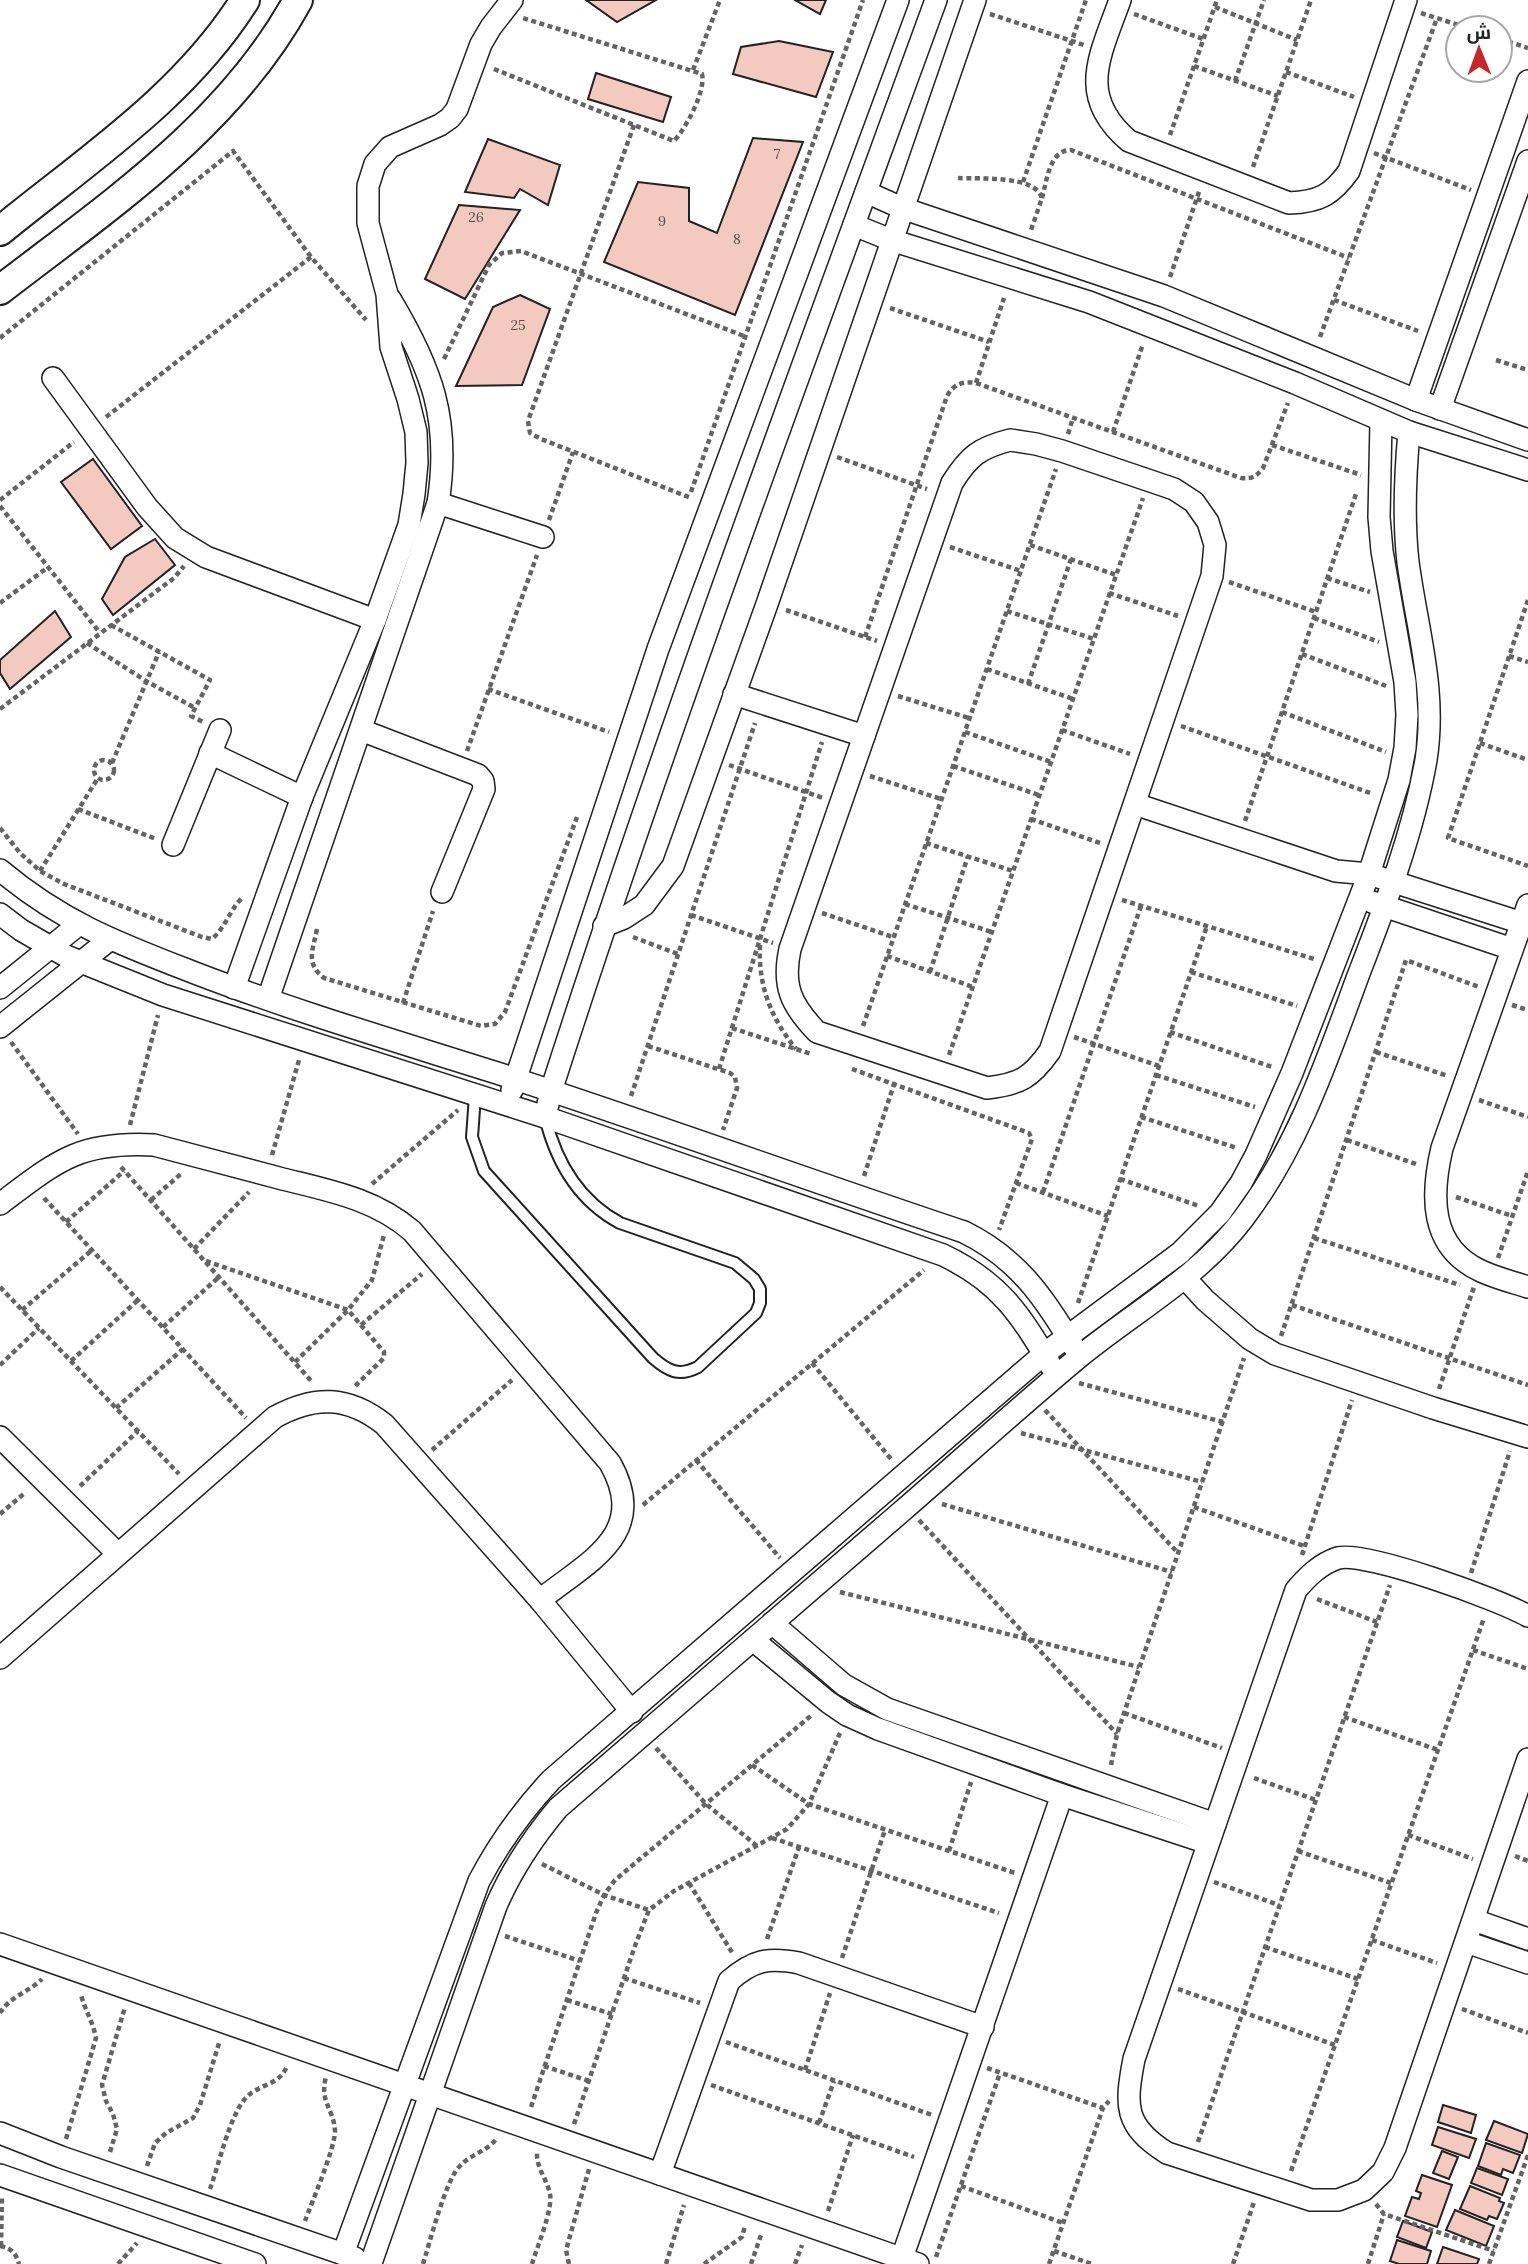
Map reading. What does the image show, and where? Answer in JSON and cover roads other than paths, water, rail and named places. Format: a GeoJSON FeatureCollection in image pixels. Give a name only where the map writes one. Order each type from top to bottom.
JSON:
{"type":"FeatureCollection","features":[{"type":"Feature","properties":{"kind":"street"},"geometry":{"type":"LineString","coordinates":[[0,230],[170,92],[214,45],[245,0]]}},
{"type":"Feature","properties":{"kind":"street"},"geometry":{"type":"LineString","coordinates":[[0,290],[172,154],[206,123],[264,53],[298,0]]}},
{"type":"Feature","properties":{"kind":"street"},"geometry":{"type":"LineString","coordinates":[[508,1105],[619,735],[658,649],[898,0]]}},
{"type":"Feature","properties":{"kind":"street"},"geometry":{"type":"LineString","coordinates":[[545,1117],[604,926],[715,604],[936,0]]}},
{"type":"Feature","properties":{"kind":"street"},"geometry":{"type":"LineString","coordinates":[[1119,4],[1102,51],[1097,82],[1103,111],[1114,128],[1129,141],[1289,203],[1324,197],[1339,185],[1349,171],[1405,3]]}},
{"type":"Feature","properties":{"kind":"street"},"geometry":{"type":"LineString","coordinates":[[604,926],[624,918],[644,905],[674,866],[973,4]]}},
{"type":"Feature","properties":{"kind":"street"},"geometry":{"type":"LineString","coordinates":[[234,988],[302,797],[375,620],[409,525],[417,463],[416,432],[391,347],[387,294],[367,214],[368,186],[375,164],[390,147],[450,118],[457,108],[473,61],[491,27],[507,6]]}},
{"type":"Feature","properties":{"kind":"street"},"geometry":{"type":"LineString","coordinates":[[1416,400],[1528,81]]}},
{"type":"Feature","properties":{"kind":"street"},"geometry":{"type":"LineString","coordinates":[[1440,410],[1528,161]]}},
{"type":"Feature","properties":{"kind":"street"},"geometry":{"type":"LineString","coordinates":[[866,192],[902,208],[1164,296],[1440,410],[1528,439]]}},
{"type":"Feature","properties":{"kind":"street"},"geometry":{"type":"LineString","coordinates":[[854,225],[891,240],[1150,325],[1409,432],[1526,462]]}},
{"type":"Feature","properties":{"kind":"street"},"geometry":{"type":"LineString","coordinates":[[268,999],[439,503],[444,443],[440,412],[415,342],[387,294]]}},
{"type":"Feature","properties":{"kind":"street"},"geometry":{"type":"LineString","coordinates":[[1308,389],[1317,360]]}},
{"type":"Feature","properties":{"kind":"street"},"geometry":{"type":"LineString","coordinates":[[53,378],[160,524],[193,550],[375,620]]}},
{"type":"Feature","properties":{"kind":"street"},"geometry":{"type":"LineString","coordinates":[[343,2254],[479,1881],[494,1854],[530,1803],[551,1780],[1044,1354],[1180,1253],[1220,1213],[1241,1183],[1292,1073],[1369,874],[1402,759],[1407,715],[1406,693],[1389,598],[1379,517],[1381,421]]}},
{"type":"Feature","properties":{"kind":"street"},"geometry":{"type":"LineString","coordinates":[[0,2133],[61,2157],[372,2264],[508,1880],[522,1854],[558,1808],[1079,1357],[1185,1278],[1217,1250],[1242,1220],[1286,1154],[1325,1066],[1393,882],[1427,756],[1429,680],[1405,523],[1409,432]]}},
{"type":"Feature","properties":{"kind":"street"},"geometry":{"type":"LineString","coordinates":[[1010,440],[1036,443],[1062,451],[1174,489],[1194,502],[1208,522],[1216,545],[1212,576],[1057,1031],[1050,1051],[1035,1072],[1013,1085],[987,1088],[817,1032],[799,1014],[788,991],[786,966],[790,949],[864,736],[952,483],[966,462],[986,447],[1010,440]]}},
{"type":"Feature","properties":{"kind":"street"},"geometry":{"type":"LineString","coordinates":[[439,503],[543,537]]}},
{"type":"Feature","properties":{"kind":"street"},"geometry":{"type":"LineString","coordinates":[[734,694],[864,736]]}},
{"type":"Feature","properties":{"kind":"street"},"geometry":{"type":"LineString","coordinates":[[173,845],[220,730]]}},
{"type":"Feature","properties":{"kind":"street"},"geometry":{"type":"LineString","coordinates":[[361,730],[478,775],[484,781],[484,789],[445,884]]}},
{"type":"Feature","properties":{"kind":"street"},"geometry":{"type":"LineString","coordinates":[[209,753],[302,797]]}},
{"type":"Feature","properties":{"kind":"street"},"geometry":{"type":"LineString","coordinates":[[1135,804],[1336,871],[1369,874],[1525,914],[1463,1088],[1436,1180],[1435,1206],[1444,1237],[1482,1282],[1528,1287]]}},
{"type":"Feature","properties":{"kind":"street"},"geometry":{"type":"LineString","coordinates":[[0,870],[48,907],[78,925],[109,940],[234,988],[551,1091],[952,1228],[992,1248],[1025,1275],[1079,1357]]}},
{"type":"Feature","properties":{"kind":"street"},"geometry":{"type":"LineString","coordinates":[[1336,871],[1360,897],[1512,949]]}},
{"type":"Feature","properties":{"kind":"street"},"geometry":{"type":"LineString","coordinates":[[0,914],[51,948],[163,995],[545,1117],[943,1255],[976,1272],[997,1290],[1016,1311],[1058,1377]]}},
{"type":"Feature","properties":{"kind":"street"},"geometry":{"type":"LineString","coordinates":[[0,988],[78,925]]}},
{"type":"Feature","properties":{"kind":"street"},"geometry":{"type":"LineString","coordinates":[[0,1027],[109,940]]}},
{"type":"Feature","properties":{"kind":"street"},"geometry":{"type":"LineString","coordinates":[[0,1204],[57,1162],[95,1147],[125,1143],[154,1144],[364,1201],[389,1213],[412,1231],[610,1463],[621,1482],[625,1502],[621,1523],[614,1539],[540,1600]]}},
{"type":"Feature","properties":{"kind":"street"},"geometry":{"type":"LineString","coordinates":[[943,1255],[952,1228]]}},
{"type":"Feature","properties":{"kind":"street"},"geometry":{"type":"LineString","coordinates":[[1185,1278],[1205,1300],[1250,1339],[1275,1354],[1522,1435]]}},
{"type":"Feature","properties":{"kind":"street"},"geometry":{"type":"LineString","coordinates":[[0,1658],[275,1417],[310,1402],[333,1401],[355,1406],[384,1424],[540,1600],[632,1712]]}},
{"type":"Feature","properties":{"kind":"street"},"geometry":{"type":"LineString","coordinates":[[0,1437],[118,1554]]}},
{"type":"Feature","properties":{"kind":"street"},"geometry":{"type":"LineString","coordinates":[[1528,1616],[1465,1590],[1366,1559],[1340,1558],[1313,1571],[1296,1590],[1134,2059],[1127,2095],[1133,2119],[1146,2140],[1167,2153],[1311,2200],[1338,2200],[1364,2190],[1383,2172],[1395,2148],[1528,1759]]}},
{"type":"Feature","properties":{"kind":"street"},"geometry":{"type":"LineString","coordinates":[[772,1623],[824,1670],[865,1698],[977,1765],[1062,1795],[1211,1834]]}},
{"type":"Feature","properties":{"kind":"street"},"geometry":{"type":"LineString","coordinates":[[753,1640],[847,1715],[1107,1787],[1211,1834]]}},
{"type":"Feature","properties":{"kind":"street"},"geometry":{"type":"LineString","coordinates":[[0,1944],[910,2261],[935,2164],[1062,1795]]}},
{"type":"Feature","properties":{"kind":"street"},"geometry":{"type":"LineString","coordinates":[[1474,1920],[1528,1939]]}},
{"type":"Feature","properties":{"kind":"street"},"geometry":{"type":"LineString","coordinates":[[1466,1942],[1528,1963]]}},
{"type":"Feature","properties":{"kind":"street"},"geometry":{"type":"LineString","coordinates":[[660,2174],[729,1981],[751,1966],[779,1959],[983,2026]]}},
{"type":"Feature","properties":{"kind":"street"},"geometry":{"type":"LineString","coordinates":[[1,2176],[255,2264]]}},
{"type":"Feature","properties":{"kind":"lane"},"geometry":{"type":"LineString","coordinates":[[475,1096],[472,1137],[484,1171],[653,1358],[664,1368],[677,1373],[689,1372],[698,1367],[756,1312],[760,1303],[760,1289],[754,1279],[735,1263],[607,1216],[583,1195],[568,1175],[553,1147],[545,1117]]}}]}
